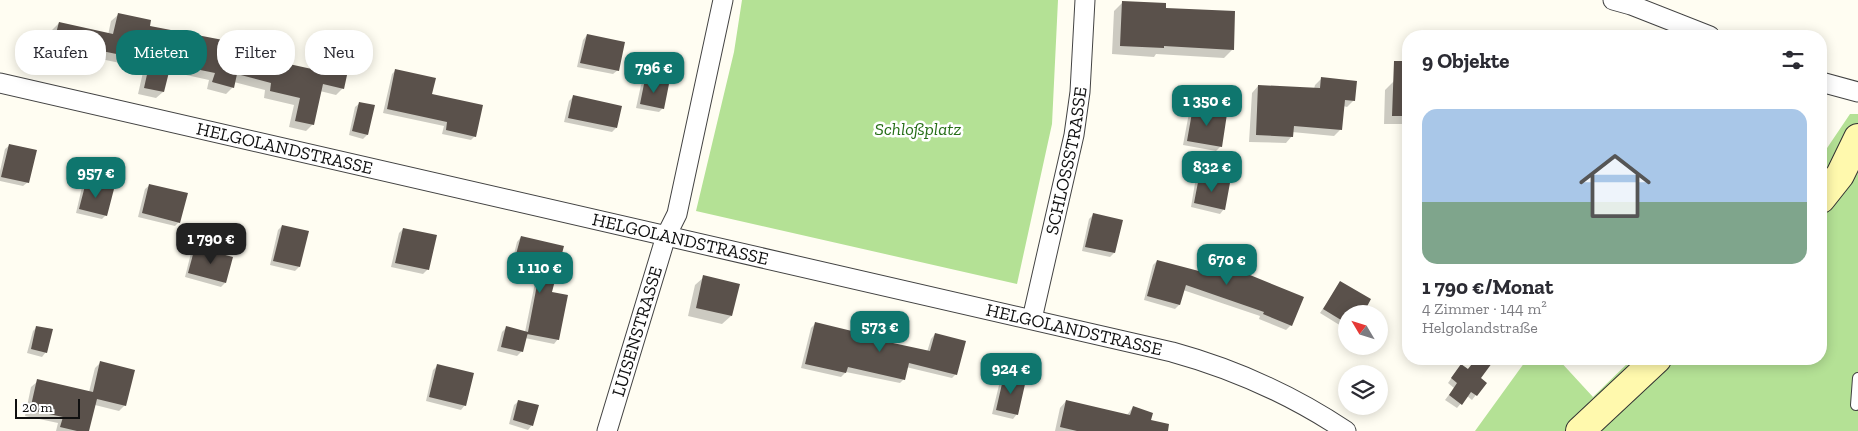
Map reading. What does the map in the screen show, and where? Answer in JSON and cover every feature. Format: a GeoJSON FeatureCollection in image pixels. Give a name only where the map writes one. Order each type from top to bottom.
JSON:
{"type":"FeatureCollection","features":[{"type":"Feature","properties":{"kind":"main road"},"geometry":{"type":"LineString","coordinates":[[1827,191],[1849,167],[1858,138]]}},
{"type":"Feature","properties":{"kind":"main road"},"geometry":{"type":"LineString","coordinates":[[1580,431],[1651,365]]}},
{"type":"Feature","properties":{"kind":"street","name":"LUISENSTRASSE"},"geometry":{"type":"LineString","coordinates":[[607,431],[666,236],[676,214],[723,0]]}},
{"type":"Feature","properties":{"kind":"street","name":"SCHLOSSSTRASSE"},"geometry":{"type":"LineString","coordinates":[[1032,319],[1074,135],[1080,92],[1085,0]]}},
{"type":"Feature","properties":{"kind":"street"},"geometry":{"type":"LineString","coordinates":[[1613,0],[1631,5],[1695,30]]}},
{"type":"Feature","properties":{"kind":"street","name":"HELGOLANDSTRASSE"},"geometry":{"type":"LineString","coordinates":[[0,83],[1172,352],[1224,368],[1278,391],[1346,431]]}},
{"type":"Feature","properties":{"kind":"street"},"geometry":{"type":"LineString","coordinates":[[1827,84],[1858,92]]}},
{"type":"Feature","properties":{"kind":"lane"},"geometry":{"type":"LineString","coordinates":[[1856,405],[1858,378]]}},
{"type":"Feature","properties":{"kind":"green space","name":"Schloßplatz"},"geometry":{"type":"Polygon","coordinates":[[[742,0],[1058,0],[1052,124],[1017,284],[696,211],[734,52],[742,0]]]}},
{"type":"Feature","properties":{"kind":"green space"},"geometry":{"type":"Polygon","coordinates":[[[1850,114],[1858,114],[1858,431],[1475,431],[1523,365],[1564,365],[1593,397],[1626,365],[1827,365],[1827,148],[1850,114]]]}},
{"type":"Feature","properties":{"kind":"building"},"geometry":{"type":"Polygon","coordinates":[[[1122,1],[1166,3],[1166,8],[1235,11],[1234,50],[1164,46],[1164,48],[1120,46],[1122,1]]]}},
{"type":"Feature","properties":{"kind":"building"},"geometry":{"type":"Polygon","coordinates":[[[118,13],[151,20],[150,26],[171,30],[116,30],[116,54],[106,52],[106,32],[113,34],[118,13]]]}},
{"type":"Feature","properties":{"kind":"building"},"geometry":{"type":"Polygon","coordinates":[[[59,22],[95,30],[57,30],[59,22]]]}},
{"type":"Feature","properties":{"kind":"building"},"geometry":{"type":"Polygon","coordinates":[[[587,34],[625,42],[619,71],[580,63],[587,34]]]}},
{"type":"Feature","properties":{"kind":"building"},"geometry":{"type":"Polygon","coordinates":[[[207,37],[217,39],[217,75],[237,75],[234,88],[212,82],[215,73],[207,71],[207,37]]]}},
{"type":"Feature","properties":{"kind":"building"},"geometry":{"type":"Polygon","coordinates":[[[1394,61],[1402,61],[1402,116],[1392,116],[1394,61]]]}},
{"type":"Feature","properties":{"kind":"building"},"geometry":{"type":"Polygon","coordinates":[[[295,65],[305,68],[305,75],[347,75],[344,89],[323,84],[314,125],[295,121],[300,98],[270,91],[271,83],[241,75],[295,75],[295,65]]]}},
{"type":"Feature","properties":{"kind":"building"},"geometry":{"type":"Polygon","coordinates":[[[395,69],[436,78],[432,94],[483,105],[476,137],[446,130],[447,122],[387,109],[395,69]]]}},
{"type":"Feature","properties":{"kind":"building"},"geometry":{"type":"Polygon","coordinates":[[[147,75],[168,75],[164,92],[144,88],[147,75]]]}},
{"type":"Feature","properties":{"kind":"building"},"geometry":{"type":"Polygon","coordinates":[[[1321,77],[1357,81],[1355,101],[1345,100],[1342,130],[1294,126],[1293,137],[1256,135],[1258,85],[1320,88],[1321,77]]]}},
{"type":"Feature","properties":{"kind":"building"},"geometry":{"type":"Polygon","coordinates":[[[645,79],[669,84],[664,109],[640,104],[645,79]]]}},
{"type":"Feature","properties":{"kind":"building"},"geometry":{"type":"Polygon","coordinates":[[[573,95],[622,106],[617,128],[568,118],[573,95]]]}},
{"type":"Feature","properties":{"kind":"building"},"geometry":{"type":"Polygon","coordinates":[[[359,102],[375,105],[368,135],[352,131],[359,102]]]}},
{"type":"Feature","properties":{"kind":"building"},"geometry":{"type":"Polygon","coordinates":[[[1193,107],[1227,114],[1222,147],[1187,141],[1193,107]]]}},
{"type":"Feature","properties":{"kind":"building"},"geometry":{"type":"Polygon","coordinates":[[[9,144],[37,150],[29,183],[1,177],[9,144]]]}},
{"type":"Feature","properties":{"kind":"building"},"geometry":{"type":"Polygon","coordinates":[[[1199,177],[1230,183],[1225,210],[1194,203],[1199,177]]]}},
{"type":"Feature","properties":{"kind":"building"},"geometry":{"type":"Polygon","coordinates":[[[86,182],[114,189],[107,216],[79,209],[86,182]]]}},
{"type":"Feature","properties":{"kind":"building"},"geometry":{"type":"Polygon","coordinates":[[[149,184],[188,193],[180,223],[142,213],[149,184]]]}},
{"type":"Feature","properties":{"kind":"building"},"geometry":{"type":"Polygon","coordinates":[[[1093,213],[1123,220],[1115,253],[1085,247],[1093,213]]]}},
{"type":"Feature","properties":{"kind":"building"},"geometry":{"type":"Polygon","coordinates":[[[282,225],[309,231],[300,267],[273,261],[282,225]]]}},
{"type":"Feature","properties":{"kind":"building"},"geometry":{"type":"Polygon","coordinates":[[[403,228],[437,235],[429,270],[395,263],[403,228]]]}},
{"type":"Feature","properties":{"kind":"building"},"geometry":{"type":"Polygon","coordinates":[[[521,236],[564,246],[552,292],[568,295],[559,340],[527,334],[523,352],[501,347],[506,326],[528,332],[540,269],[526,266],[527,261],[515,258],[521,236]]]}},
{"type":"Feature","properties":{"kind":"building"},"geometry":{"type":"Polygon","coordinates":[[[195,247],[233,257],[226,283],[188,273],[195,247]]]}},
{"type":"Feature","properties":{"kind":"building"},"geometry":{"type":"Polygon","coordinates":[[[1223,248],[1255,259],[1250,275],[1304,297],[1292,326],[1263,314],[1264,312],[1186,285],[1180,305],[1147,296],[1157,260],[1214,275],[1223,248]]]}},
{"type":"Feature","properties":{"kind":"building"},"geometry":{"type":"Polygon","coordinates":[[[703,275],[740,284],[732,316],[696,308],[703,275]]]}},
{"type":"Feature","properties":{"kind":"building"},"geometry":{"type":"Polygon","coordinates":[[[1340,281],[1371,299],[1368,305],[1338,305],[1338,318],[1323,309],[1340,281]]]}},
{"type":"Feature","properties":{"kind":"building"},"geometry":{"type":"Polygon","coordinates":[[[815,322],[856,332],[856,335],[930,351],[935,333],[966,341],[957,375],[909,363],[905,380],[848,367],[846,373],[805,364],[815,322]]]}},
{"type":"Feature","properties":{"kind":"building"},"geometry":{"type":"Polygon","coordinates":[[[36,326],[53,329],[47,353],[31,349],[36,326]]]}},
{"type":"Feature","properties":{"kind":"building"},"geometry":{"type":"Polygon","coordinates":[[[100,361],[135,370],[126,406],[97,399],[89,431],[77,431],[60,427],[63,417],[30,410],[37,379],[93,392],[100,361]]]}},
{"type":"Feature","properties":{"kind":"building"},"geometry":{"type":"Polygon","coordinates":[[[437,364],[474,373],[466,406],[429,397],[437,364]]]}},
{"type":"Feature","properties":{"kind":"building"},"geometry":{"type":"Polygon","coordinates":[[[1460,365],[1468,369],[1471,365],[1491,365],[1481,378],[1487,383],[1477,396],[1471,392],[1462,405],[1449,395],[1457,383],[1451,378],[1460,365]]]}},
{"type":"Feature","properties":{"kind":"building"},"geometry":{"type":"Polygon","coordinates":[[[1004,375],[1026,380],[1018,415],[996,410],[1004,375]]]}},
{"type":"Feature","properties":{"kind":"building"},"geometry":{"type":"Polygon","coordinates":[[[518,400],[539,405],[533,426],[513,420],[518,400]]]}},
{"type":"Feature","properties":{"kind":"building"},"geometry":{"type":"Polygon","coordinates":[[[1066,400],[1130,415],[1133,406],[1153,413],[1151,420],[1169,424],[1168,431],[1077,431],[1060,427],[1066,400]]]}}]}
